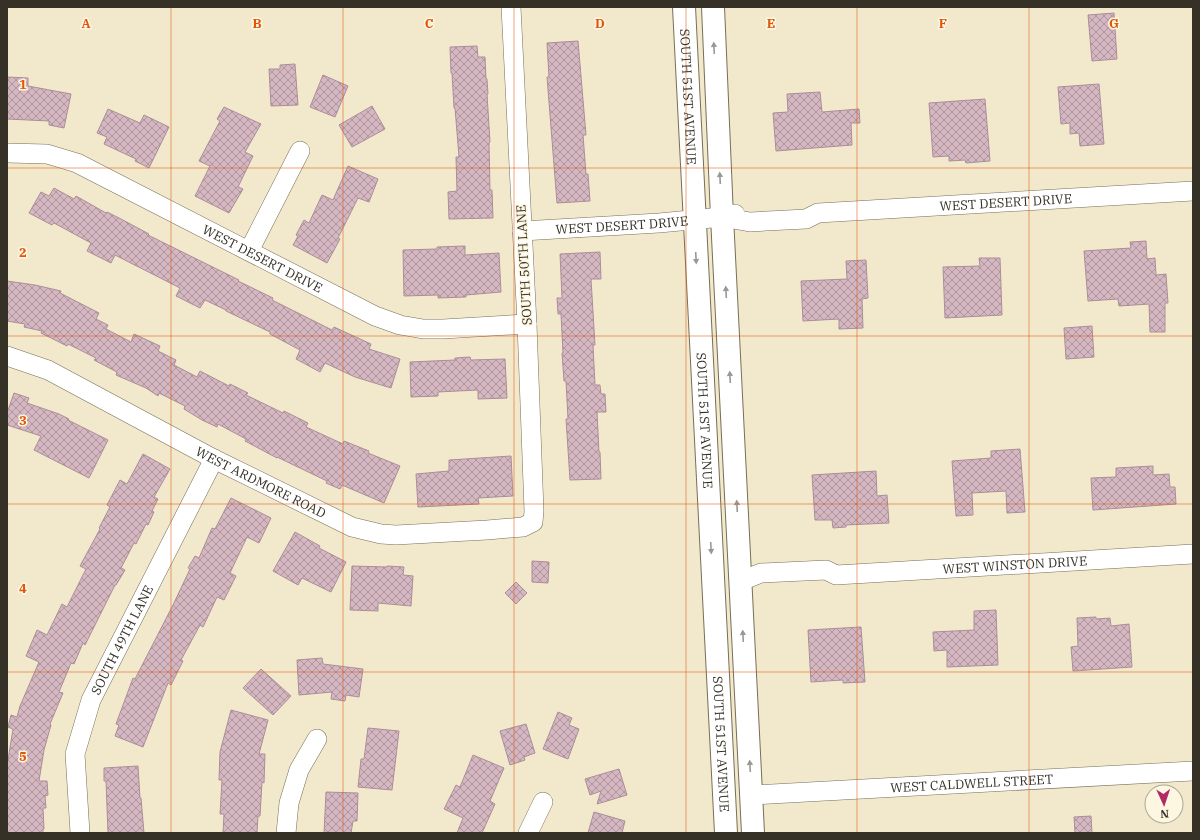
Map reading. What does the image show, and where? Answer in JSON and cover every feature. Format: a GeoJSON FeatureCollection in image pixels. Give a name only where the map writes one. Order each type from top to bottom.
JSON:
{"type":"FeatureCollection","features":[{"type":"Feature","properties":{"kind":"main road","name":"SOUTH 51ST AVENUE"},"geometry":{"type":"LineString","coordinates":[[684,7],[726,833]]}},
{"type":"Feature","properties":{"kind":"main road"},"geometry":{"type":"LineString","coordinates":[[712,7],[753,833]]}},
{"type":"Feature","properties":{"kind":"street","name":"SOUTH 50TH LANE"},"geometry":{"type":"LineString","coordinates":[[511,7],[527,324],[534,512],[533,522]]}},
{"type":"Feature","properties":{"kind":"street"},"geometry":{"type":"LineString","coordinates":[[249,251],[300,151]]}},
{"type":"Feature","properties":{"kind":"street","name":"WEST DESERT DRIVE"},"geometry":{"type":"LineString","coordinates":[[7,153],[47,154],[77,163],[369,313],[400,325],[423,329],[443,329],[527,324]]}},
{"type":"Feature","properties":{"kind":"street","name":"WEST DESERT DRIVE"},"geometry":{"type":"LineString","coordinates":[[522,231],[659,223],[722,217],[750,222],[782,214],[806,219],[818,213],[1193,191]]}},
{"type":"Feature","properties":{"kind":"street","name":"WEST ARDMORE ROAD"},"geometry":{"type":"LineString","coordinates":[[7,356],[48,370],[214,459],[352,527],[366,531],[396,535],[524,527],[533,522]]}},
{"type":"Feature","properties":{"kind":"street","name":"SOUTH 49TH LANE"},"geometry":{"type":"LineString","coordinates":[[80,833],[75,754],[91,700],[214,459]]}},
{"type":"Feature","properties":{"kind":"street","name":"WEST WINSTON DRIVE"},"geometry":{"type":"LineString","coordinates":[[714,583],[741,581],[762,585],[826,570],[836,575],[1193,554]]}},
{"type":"Feature","properties":{"kind":"street"},"geometry":{"type":"LineString","coordinates":[[286,833],[289,803],[299,770],[317,739]]}},
{"type":"Feature","properties":{"kind":"street","name":"WEST CALDWELL STREET"},"geometry":{"type":"LineString","coordinates":[[751,795],[1193,771]]}},
{"type":"Feature","properties":{"kind":"street"},"geometry":{"type":"LineString","coordinates":[[528,833],[543,802]]}},
{"type":"Feature","properties":{"kind":"building"},"geometry":{"type":"Polygon","coordinates":[[[1114,13],[1117,59],[1092,61],[1088,15],[1114,13]]]}},
{"type":"Feature","properties":{"kind":"building"},"geometry":{"type":"Polygon","coordinates":[[[578,41],[586,135],[583,135],[590,201],[557,203],[547,77],[549,77],[547,43],[578,41]]]}},
{"type":"Feature","properties":{"kind":"building"},"geometry":{"type":"Polygon","coordinates":[[[477,46],[478,57],[485,57],[490,142],[490,190],[492,190],[493,218],[449,219],[448,192],[457,191],[456,157],[459,157],[450,47],[477,46]]]}},
{"type":"Feature","properties":{"kind":"building"},"geometry":{"type":"Polygon","coordinates":[[[295,64],[298,105],[271,106],[269,69],[280,69],[280,65],[295,64]]]}},
{"type":"Feature","properties":{"kind":"building"},"geometry":{"type":"Polygon","coordinates":[[[323,75],[348,86],[335,117],[310,107],[323,75]]]}},
{"type":"Feature","properties":{"kind":"building"},"geometry":{"type":"Polygon","coordinates":[[[7,77],[28,78],[28,86],[71,94],[64,128],[49,125],[49,121],[7,119],[7,77]]]}},
{"type":"Feature","properties":{"kind":"building"},"geometry":{"type":"Polygon","coordinates":[[[1099,84],[1104,144],[1080,146],[1079,133],[1070,134],[1070,123],[1061,124],[1058,87],[1099,84]]]}},
{"type":"Feature","properties":{"kind":"building"},"geometry":{"type":"Polygon","coordinates":[[[820,92],[822,112],[859,109],[860,123],[851,123],[852,145],[776,151],[773,113],[788,112],[787,94],[820,92]]]}},
{"type":"Feature","properties":{"kind":"building"},"geometry":{"type":"Polygon","coordinates":[[[985,99],[990,161],[966,163],[965,160],[949,161],[949,156],[933,157],[929,103],[985,99]]]}},
{"type":"Feature","properties":{"kind":"building"},"geometry":{"type":"Polygon","coordinates":[[[372,106],[385,129],[352,147],[339,125],[372,106]]]}},
{"type":"Feature","properties":{"kind":"building"},"geometry":{"type":"Polygon","coordinates":[[[224,107],[261,124],[245,152],[253,156],[238,187],[243,189],[229,213],[195,196],[210,166],[199,161],[220,121],[217,119],[224,107]]]}},
{"type":"Feature","properties":{"kind":"building"},"geometry":{"type":"Polygon","coordinates":[[[108,109],[140,123],[144,115],[169,127],[149,168],[135,161],[136,159],[104,144],[107,137],[97,133],[108,109]]]}},
{"type":"Feature","properties":{"kind":"building"},"geometry":{"type":"Polygon","coordinates":[[[348,166],[378,179],[369,202],[358,198],[338,238],[340,239],[327,263],[293,245],[298,236],[296,235],[304,220],[309,223],[322,195],[333,200],[348,166]]]}},
{"type":"Feature","properties":{"kind":"building"},"geometry":{"type":"Polygon","coordinates":[[[54,188],[74,199],[76,196],[106,213],[107,212],[149,234],[148,235],[273,298],[272,300],[332,330],[334,327],[371,344],[369,349],[400,359],[391,388],[355,377],[325,363],[320,372],[296,359],[300,350],[270,334],[270,332],[205,300],[200,308],[176,296],[180,288],[115,255],[111,263],[87,251],[91,243],[54,223],[52,225],[29,213],[41,192],[49,196],[54,188]]]}},
{"type":"Feature","properties":{"kind":"building"},"geometry":{"type":"Polygon","coordinates":[[[1146,241],[1147,259],[1155,258],[1156,275],[1166,274],[1168,303],[1165,303],[1165,332],[1150,332],[1149,304],[1119,306],[1118,299],[1088,301],[1084,251],[1131,248],[1130,242],[1146,241]]]}},
{"type":"Feature","properties":{"kind":"building"},"geometry":{"type":"Polygon","coordinates":[[[465,246],[465,255],[499,253],[501,292],[466,295],[466,297],[438,298],[438,295],[404,296],[403,250],[465,246]]]}},
{"type":"Feature","properties":{"kind":"building"},"geometry":{"type":"Polygon","coordinates":[[[600,252],[601,279],[591,279],[595,345],[593,345],[595,385],[600,385],[601,394],[605,394],[606,412],[597,412],[601,479],[570,480],[566,419],[568,419],[566,381],[564,381],[561,314],[558,314],[557,298],[562,298],[560,254],[600,252]]]}},
{"type":"Feature","properties":{"kind":"building"},"geometry":{"type":"Polygon","coordinates":[[[979,258],[1000,258],[1002,315],[945,318],[943,267],[980,266],[979,258]]]}},
{"type":"Feature","properties":{"kind":"building"},"geometry":{"type":"Polygon","coordinates":[[[866,260],[868,298],[862,299],[863,328],[839,329],[839,319],[803,321],[801,281],[847,279],[846,261],[866,260]]]}},
{"type":"Feature","properties":{"kind":"building"},"geometry":{"type":"Polygon","coordinates":[[[7,281],[61,291],[60,293],[99,313],[96,319],[108,325],[106,329],[131,342],[134,334],[160,346],[158,351],[176,360],[174,365],[197,377],[200,371],[229,386],[230,384],[248,393],[246,395],[308,423],[306,427],[343,444],[344,441],[369,451],[368,453],[400,466],[384,503],[342,485],[340,489],[326,483],[327,481],[277,458],[245,441],[246,439],[218,424],[217,427],[202,420],[184,409],[185,406],[159,393],[158,396],[146,388],[116,375],[117,372],[94,360],[96,358],[41,333],[42,331],[24,327],[25,324],[7,321],[7,281]]]}},
{"type":"Feature","properties":{"kind":"building"},"geometry":{"type":"Polygon","coordinates":[[[1092,326],[1094,357],[1066,359],[1064,328],[1092,326]]]}},
{"type":"Feature","properties":{"kind":"building"},"geometry":{"type":"Polygon","coordinates":[[[470,357],[471,360],[505,359],[507,398],[478,399],[478,390],[438,392],[438,396],[411,397],[410,362],[455,360],[455,358],[470,357]]]}},
{"type":"Feature","properties":{"kind":"building"},"geometry":{"type":"Polygon","coordinates":[[[14,393],[29,398],[27,403],[59,414],[108,440],[89,478],[34,450],[41,436],[7,425],[7,413],[14,393]]]}},
{"type":"Feature","properties":{"kind":"building"},"geometry":{"type":"Polygon","coordinates":[[[1020,449],[1025,512],[1007,513],[1006,491],[972,493],[973,515],[956,516],[952,461],[991,458],[991,451],[1020,449]]]}},
{"type":"Feature","properties":{"kind":"building"},"geometry":{"type":"Polygon","coordinates":[[[143,454],[170,469],[154,497],[158,499],[152,511],[154,512],[148,525],[146,524],[136,544],[134,543],[121,568],[125,570],[115,585],[85,645],[83,643],[74,664],[71,663],[59,692],[63,693],[50,724],[39,781],[47,781],[48,795],[45,796],[46,808],[43,808],[43,833],[7,833],[7,766],[13,729],[8,727],[11,715],[17,717],[20,706],[39,662],[26,656],[37,630],[47,635],[62,604],[67,607],[86,569],[80,566],[110,507],[107,505],[120,480],[127,484],[143,454]]]}},
{"type":"Feature","properties":{"kind":"building"},"geometry":{"type":"Polygon","coordinates":[[[511,456],[513,496],[478,498],[479,504],[418,507],[416,474],[449,471],[449,460],[511,456]]]}},
{"type":"Feature","properties":{"kind":"building"},"geometry":{"type":"Polygon","coordinates":[[[1153,466],[1153,475],[1169,474],[1170,487],[1175,487],[1176,504],[1093,510],[1091,478],[1116,477],[1116,468],[1153,466]]]}},
{"type":"Feature","properties":{"kind":"building"},"geometry":{"type":"Polygon","coordinates":[[[876,471],[877,496],[887,495],[889,523],[846,525],[846,527],[833,528],[832,520],[815,520],[812,475],[876,471]]]}},
{"type":"Feature","properties":{"kind":"building"},"geometry":{"type":"Polygon","coordinates":[[[231,498],[271,518],[259,543],[247,537],[230,573],[236,576],[224,600],[217,597],[203,627],[200,625],[181,660],[183,661],[171,685],[168,683],[143,747],[115,736],[119,725],[116,724],[133,678],[135,679],[173,605],[190,569],[188,568],[195,556],[199,558],[212,528],[215,529],[231,498]]]}},
{"type":"Feature","properties":{"kind":"building"},"geometry":{"type":"Polygon","coordinates":[[[295,532],[320,546],[319,548],[346,562],[331,592],[302,578],[298,585],[273,571],[295,532]]]}},
{"type":"Feature","properties":{"kind":"building"},"geometry":{"type":"Polygon","coordinates":[[[532,561],[549,562],[548,583],[532,582],[532,561]]]}},
{"type":"Feature","properties":{"kind":"building"},"geometry":{"type":"Polygon","coordinates":[[[352,566],[404,567],[403,575],[413,576],[411,606],[378,603],[378,611],[350,610],[352,566]]]}},
{"type":"Feature","properties":{"kind":"building"},"geometry":{"type":"Polygon","coordinates":[[[516,582],[527,593],[516,604],[505,593],[516,582]]]}},
{"type":"Feature","properties":{"kind":"building"},"geometry":{"type":"Polygon","coordinates":[[[996,610],[998,665],[947,667],[947,650],[934,651],[933,632],[974,630],[974,611],[996,610]]]}},
{"type":"Feature","properties":{"kind":"building"},"geometry":{"type":"Polygon","coordinates":[[[1096,617],[1096,619],[1110,618],[1111,626],[1129,624],[1132,667],[1073,671],[1071,647],[1078,646],[1077,618],[1096,617]]]}},
{"type":"Feature","properties":{"kind":"building"},"geometry":{"type":"Polygon","coordinates":[[[861,627],[865,682],[843,683],[843,680],[811,682],[808,630],[861,627]]]}},
{"type":"Feature","properties":{"kind":"building"},"geometry":{"type":"Polygon","coordinates":[[[322,658],[323,664],[363,669],[359,697],[346,695],[345,701],[331,699],[332,692],[299,695],[297,660],[322,658]]]}},
{"type":"Feature","properties":{"kind":"building"},"geometry":{"type":"Polygon","coordinates":[[[261,669],[291,696],[273,715],[243,688],[261,669]]]}},
{"type":"Feature","properties":{"kind":"building"},"geometry":{"type":"Polygon","coordinates":[[[231,710],[268,720],[259,754],[265,754],[264,783],[262,782],[260,816],[258,816],[257,833],[223,833],[224,814],[220,814],[222,780],[219,780],[220,752],[231,710]]]}},
{"type":"Feature","properties":{"kind":"building"},"geometry":{"type":"Polygon","coordinates":[[[558,712],[572,718],[569,725],[579,729],[568,759],[543,749],[558,712]]]}},
{"type":"Feature","properties":{"kind":"building"},"geometry":{"type":"Polygon","coordinates":[[[526,724],[535,753],[524,757],[525,760],[510,765],[500,731],[526,724]]]}},
{"type":"Feature","properties":{"kind":"building"},"geometry":{"type":"Polygon","coordinates":[[[368,728],[399,731],[392,790],[358,787],[361,759],[364,759],[368,728]]]}},
{"type":"Feature","properties":{"kind":"building"},"geometry":{"type":"Polygon","coordinates":[[[473,755],[504,768],[490,801],[495,804],[482,833],[457,833],[463,818],[444,809],[456,785],[460,787],[473,755]]]}},
{"type":"Feature","properties":{"kind":"building"},"geometry":{"type":"Polygon","coordinates":[[[138,766],[144,833],[108,833],[104,768],[138,766]]]}},
{"type":"Feature","properties":{"kind":"building"},"geometry":{"type":"Polygon","coordinates":[[[619,769],[627,795],[597,804],[601,791],[590,795],[585,779],[619,769]]]}},
{"type":"Feature","properties":{"kind":"building"},"geometry":{"type":"Polygon","coordinates":[[[326,792],[358,793],[357,821],[353,821],[351,833],[324,833],[326,792]]]}},
{"type":"Feature","properties":{"kind":"building"},"geometry":{"type":"Polygon","coordinates":[[[594,812],[625,821],[622,833],[588,833],[594,812]]]}},
{"type":"Feature","properties":{"kind":"building"},"geometry":{"type":"Polygon","coordinates":[[[1091,816],[1092,833],[1075,833],[1074,817],[1091,816]]]}}]}
